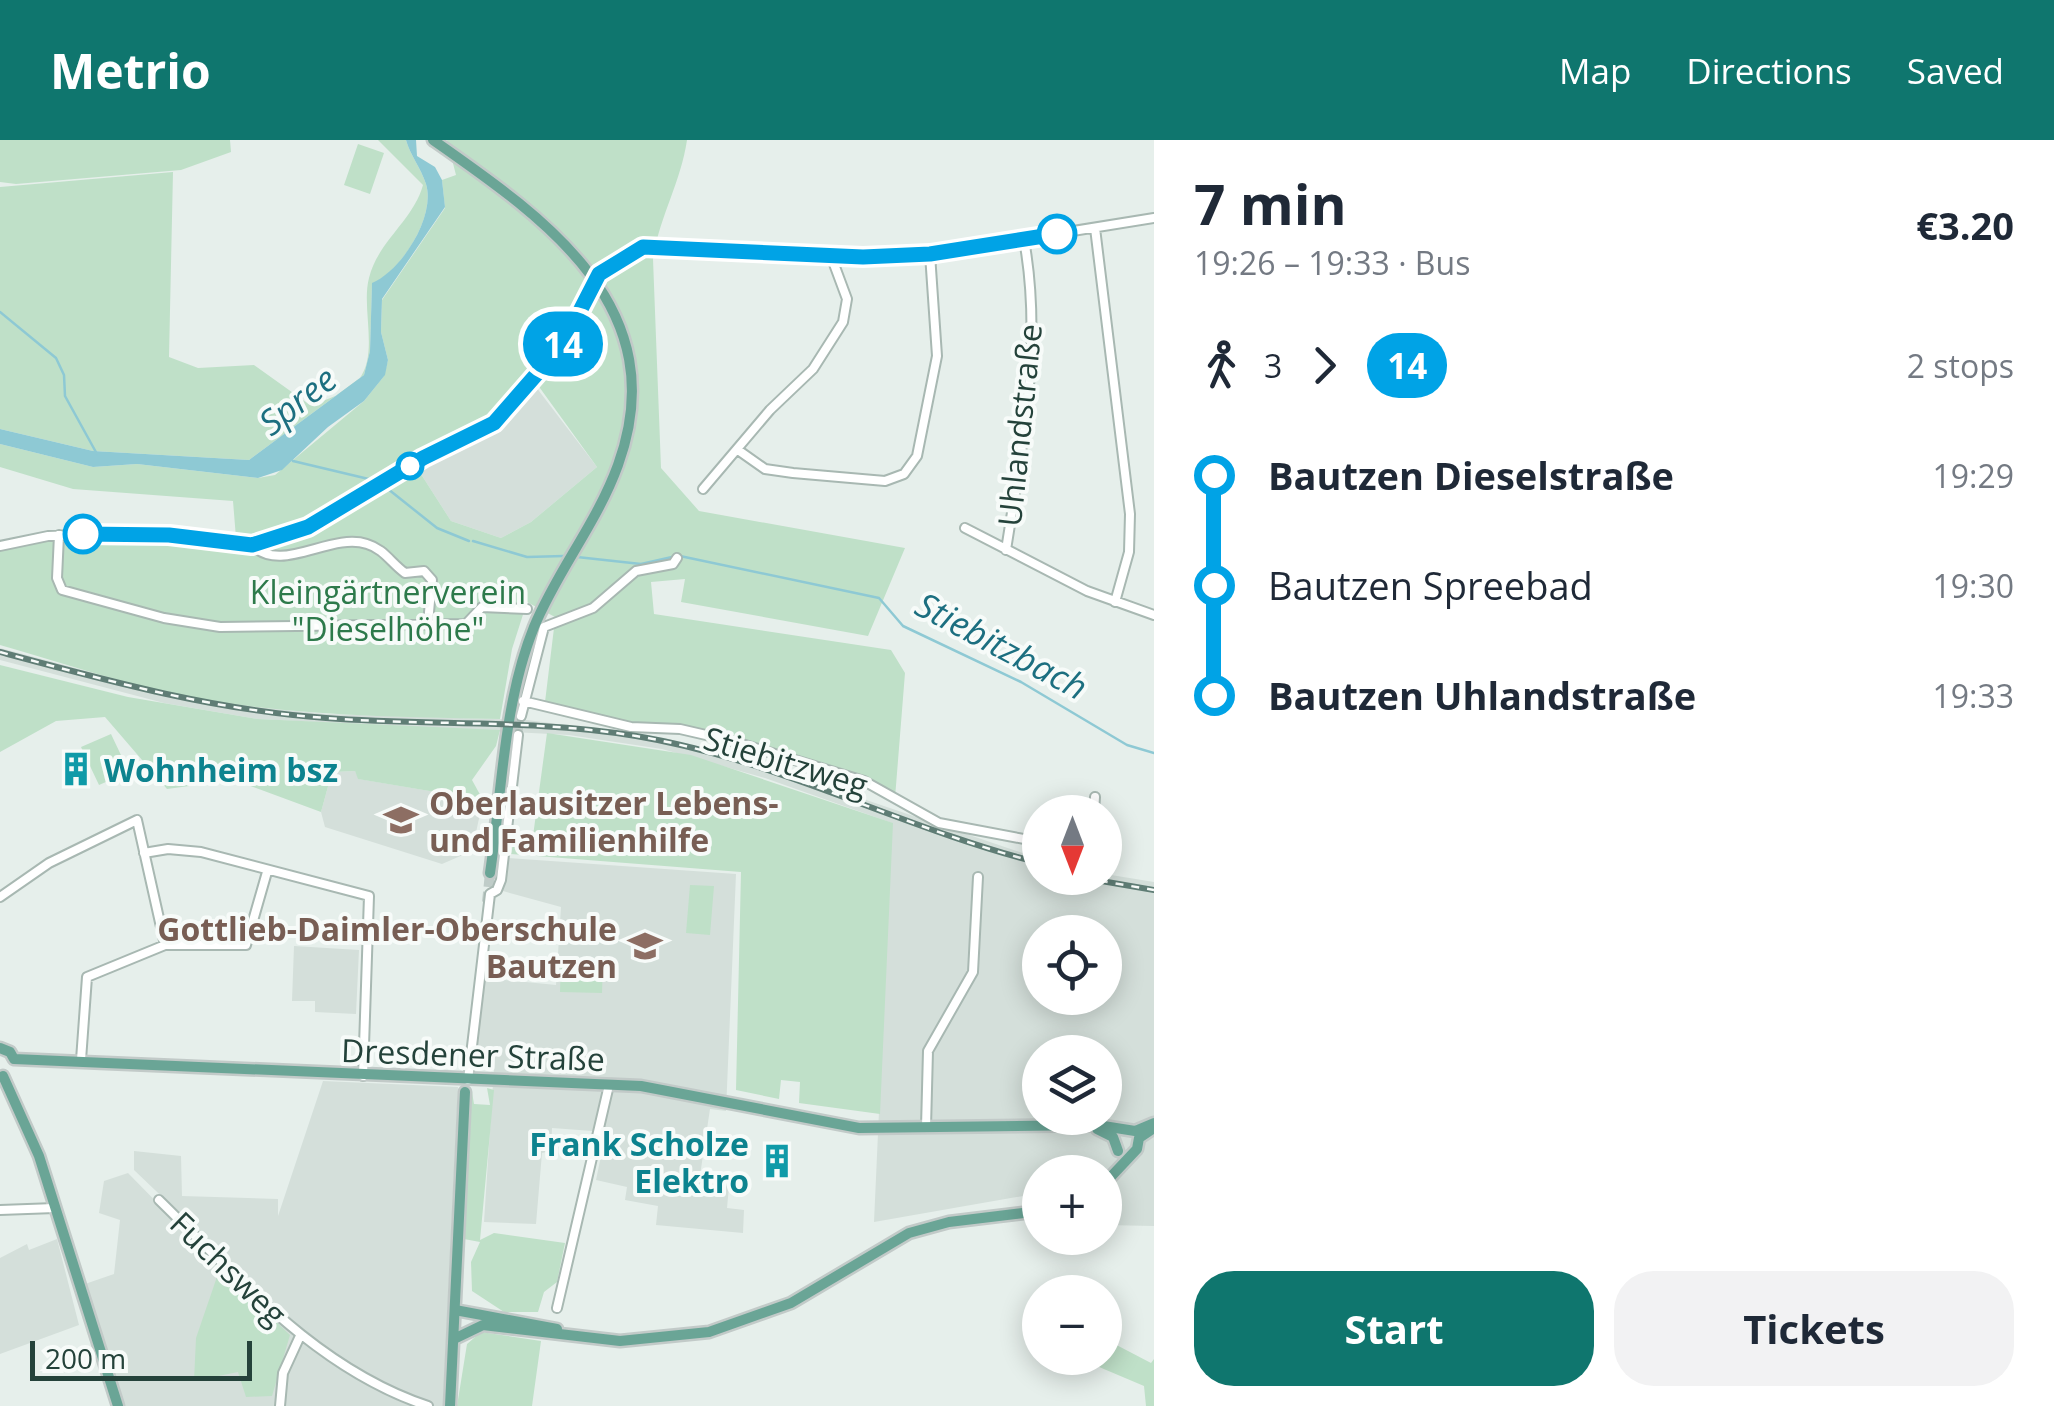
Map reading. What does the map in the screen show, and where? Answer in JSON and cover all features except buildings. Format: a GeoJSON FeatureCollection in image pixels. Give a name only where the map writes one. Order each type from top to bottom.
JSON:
{"type":"FeatureCollection","features":[{"type":"Feature","properties":{"kind":"main road"},"geometry":{"type":"LineString","coordinates":[[433,140],[550,229],[596,278],[623,333],[631,409],[618,467],[535,624],[519,674],[490,874]]}},
{"type":"Feature","properties":{"kind":"main road"},"geometry":{"type":"LineString","coordinates":[[0,1048],[14,1060],[10,1072],[1,1076],[39,1156],[118,1406]]}},
{"type":"Feature","properties":{"kind":"main road","name":"Dresdener Straße"},"geometry":{"type":"LineString","coordinates":[[14,1060],[80,1060],[363,1076],[467,1086],[609,1085],[669,1090],[846,1126],[1022,1126]]}},
{"type":"Feature","properties":{"kind":"main road"},"geometry":{"type":"LineString","coordinates":[[450,1406],[467,1086]]}},
{"type":"Feature","properties":{"kind":"main road"},"geometry":{"type":"LineString","coordinates":[[1118,1135],[1123,1153],[1138,1147],[1137,1134],[1154,1125]]}},
{"type":"Feature","properties":{"kind":"main road","name":"Dresdener Straße"},"geometry":{"type":"LineString","coordinates":[[1122,1133],[1137,1134]]}},
{"type":"Feature","properties":{"kind":"main road"},"geometry":{"type":"LineString","coordinates":[[454,1316],[483,1325],[584,1337],[660,1340],[730,1327],[792,1303],[909,1233],[949,1222],[1022,1214]]}},
{"type":"Feature","properties":{"kind":"main road"},"geometry":{"type":"LineString","coordinates":[[454,1316],[584,1337]]}},
{"type":"Feature","properties":{"kind":"main road"},"geometry":{"type":"LineString","coordinates":[[454,1339],[483,1325]]}},
{"type":"Feature","properties":{"kind":"street"},"geometry":{"type":"LineString","coordinates":[[0,546],[59,535],[169,535],[252,545],[308,527],[502,417],[563,344],[596,278],[626,254],[656,245],[831,256],[930,254],[1154,218]]}},
{"type":"Feature","properties":{"kind":"street"},"geometry":{"type":"LineString","coordinates":[[1095,228],[1130,514],[1130,552],[1114,602]]}},
{"type":"Feature","properties":{"kind":"street","name":"Uhlandstraße"},"geometry":{"type":"LineString","coordinates":[[1006,550],[1028,393],[1032,309],[1024,240]]}},
{"type":"Feature","properties":{"kind":"street"},"geometry":{"type":"LineString","coordinates":[[738,450],[765,468],[793,473],[886,481],[904,474],[917,456],[938,356],[930,254]]}},
{"type":"Feature","properties":{"kind":"street"},"geometry":{"type":"LineString","coordinates":[[703,489],[770,410],[813,369],[843,322],[848,299],[831,256]]}},
{"type":"Feature","properties":{"kind":"street"},"geometry":{"type":"LineString","coordinates":[[965,528],[1114,602],[1154,615]]}},
{"type":"Feature","properties":{"kind":"street"},"geometry":{"type":"LineString","coordinates":[[59,535],[58,586],[76,598],[220,626],[471,623],[482,607],[528,610]]}},
{"type":"Feature","properties":{"kind":"street"},"geometry":{"type":"LineString","coordinates":[[252,545],[268,556],[338,542],[372,545],[405,573],[424,571],[432,580],[428,623]]}},
{"type":"Feature","properties":{"kind":"street"},"geometry":{"type":"LineString","coordinates":[[521,716],[544,628],[593,608],[636,571],[673,564],[678,558]]}},
{"type":"Feature","properties":{"kind":"street","name":"Stiebitzweg"},"geometry":{"type":"LineString","coordinates":[[523,701],[631,727],[680,730],[732,741],[864,780],[939,823],[1022,839]]}},
{"type":"Feature","properties":{"kind":"street"},"geometry":{"type":"LineString","coordinates":[[467,1086],[490,894],[497,890],[500,880],[518,736]]}},
{"type":"Feature","properties":{"kind":"street"},"geometry":{"type":"LineString","coordinates":[[0,897],[49,862],[137,820],[165,945]]}},
{"type":"Feature","properties":{"kind":"street"},"geometry":{"type":"LineString","coordinates":[[144,853],[185,850],[369,896],[363,1076]]}},
{"type":"Feature","properties":{"kind":"street"},"geometry":{"type":"LineString","coordinates":[[80,1060],[88,977],[165,945],[246,945],[266,872]]}},
{"type":"Feature","properties":{"kind":"street"},"geometry":{"type":"LineString","coordinates":[[926,1127],[928,1051],[973,972],[978,876]]}},
{"type":"Feature","properties":{"kind":"street"},"geometry":{"type":"LineString","coordinates":[[557,1308],[609,1085]]}},
{"type":"Feature","properties":{"kind":"street","name":"Fuchsweg"},"geometry":{"type":"LineString","coordinates":[[159,1200],[300,1336],[343,1367],[428,1406]]}},
{"type":"Feature","properties":{"kind":"street"},"geometry":{"type":"LineString","coordinates":[[0,1210],[55,1208]]}},
{"type":"Feature","properties":{"kind":"street","name":"Fuchsweg"},"geometry":{"type":"LineString","coordinates":[[280,1406],[283,1373],[300,1336]]}},
{"type":"Feature","properties":{"kind":"shaded area"},"geometry":{"type":"Polygon","coordinates":[[[536,387],[597,467],[531,522],[501,538],[451,521],[419,471],[432,457],[490,431],[536,387]]]}},
{"type":"Feature","properties":{"kind":"shaded area"},"geometry":{"type":"Polygon","coordinates":[[[0,648],[166,692],[256,707],[326,714],[527,720],[665,738],[769,767],[1022,853],[1022,895],[1122,895],[1122,877],[1154,882],[1154,1226],[1122,1225],[1122,1155],[1022,1155],[1022,1196],[874,1222],[892,823],[765,778],[662,749],[569,735],[258,719],[164,703],[0,660],[0,648]]]}},
{"type":"Feature","properties":{"kind":"shaded area","name":"Oberlausitzer Lebens- und Familienhilfe"},"geometry":{"type":"Polygon","coordinates":[[[355,771],[359,779],[483,800],[472,851],[442,864],[325,827],[321,812],[332,772],[355,771]]]}},
{"type":"Feature","properties":{"kind":"shaded area"},"geometry":{"type":"Polygon","coordinates":[[[507,858],[736,874],[726,1111],[710,1109],[699,1182],[729,1186],[727,1208],[744,1210],[743,1233],[656,1225],[658,1206],[625,1200],[627,1187],[596,1180],[606,1132],[552,1128],[551,1151],[542,1153],[536,1224],[484,1222],[494,1068],[474,1067],[484,978],[556,985],[561,907],[503,891],[507,858]]]}},
{"type":"Feature","properties":{"kind":"shaded area"},"geometry":{"type":"Polygon","coordinates":[[[294,946],[359,950],[356,1014],[315,1012],[315,1001],[292,1001],[294,946]]]}},
{"type":"Feature","properties":{"kind":"shaded area"},"geometry":{"type":"Polygon","coordinates":[[[323,1081],[458,1087],[443,1406],[125,1406],[85,1284],[114,1274],[120,1220],[99,1213],[104,1181],[128,1173],[235,1282],[242,1273],[134,1170],[134,1151],[181,1156],[182,1196],[278,1199],[278,1216],[323,1081]]]}},
{"type":"Feature","properties":{"kind":"shaded area"},"geometry":{"type":"Polygon","coordinates":[[[57,1239],[79,1325],[0,1354],[0,1258],[27,1244],[29,1250],[57,1239]]]}},
{"type":"Feature","properties":{"kind":"green space"},"geometry":{"type":"Polygon","coordinates":[[[0,140],[230,140],[231,152],[181,170],[16,184],[0,182],[0,140]]]}},
{"type":"Feature","properties":{"kind":"green space"},"geometry":{"type":"Polygon","coordinates":[[[378,140],[406,140],[426,184],[426,212],[414,242],[394,268],[372,284],[370,351],[364,375],[359,378],[368,357],[367,290],[373,265],[412,210],[423,185],[378,140]]]}},
{"type":"Feature","properties":{"kind":"green space","name":"Kleingärtnerverein \"Dieselhöhe\""},"geometry":{"type":"Polygon","coordinates":[[[447,140],[687,140],[653,259],[661,468],[699,511],[905,548],[868,636],[681,602],[685,579],[651,582],[654,614],[891,650],[905,673],[895,798],[876,784],[732,740],[613,722],[545,702],[554,628],[607,601],[555,617],[527,602],[512,649],[500,719],[350,715],[238,705],[150,688],[0,645],[0,550],[45,540],[91,536],[260,547],[322,525],[419,471],[451,521],[501,538],[531,522],[597,467],[532,377],[485,423],[417,456],[306,525],[256,541],[236,538],[233,501],[73,489],[0,467],[0,444],[93,467],[137,464],[258,478],[275,475],[364,401],[384,376],[388,360],[381,332],[382,300],[445,208],[442,180],[456,175],[447,140]]]}},
{"type":"Feature","properties":{"kind":"green space"},"geometry":{"type":"Polygon","coordinates":[[[358,144],[384,153],[370,194],[344,185],[358,144]]]}},
{"type":"Feature","properties":{"kind":"green space"},"geometry":{"type":"Polygon","coordinates":[[[173,172],[169,357],[198,368],[254,365],[310,405],[337,395],[249,460],[93,451],[0,429],[0,187],[173,172]]]}},
{"type":"Feature","properties":{"kind":"green space"},"geometry":{"type":"Polygon","coordinates":[[[0,665],[128,697],[258,719],[500,730],[496,746],[472,780],[483,800],[358,779],[355,771],[332,772],[321,812],[234,780],[167,789],[105,717],[56,721],[0,752],[0,665]]]}},
{"type":"Feature","properties":{"kind":"green space"},"geometry":{"type":"Polygon","coordinates":[[[547,733],[691,755],[893,823],[880,1114],[799,1103],[800,1082],[781,1080],[779,1099],[736,1090],[741,872],[511,854],[515,834],[533,836],[547,733]]]}},
{"type":"Feature","properties":{"kind":"green space"},"geometry":{"type":"Polygon","coordinates":[[[111,734],[129,772],[99,785],[81,747],[111,734]]]}},
{"type":"Feature","properties":{"kind":"green space"},"geometry":{"type":"Polygon","coordinates":[[[690,885],[714,886],[710,935],[686,933],[690,885]]]}},
{"type":"Feature","properties":{"kind":"green space"},"geometry":{"type":"Polygon","coordinates":[[[561,959],[603,961],[602,993],[560,992],[561,959]]]}},
{"type":"Feature","properties":{"kind":"green space"},"geometry":{"type":"Polygon","coordinates":[[[487,1088],[494,1090],[480,1240],[494,1233],[565,1243],[557,1282],[544,1292],[538,1312],[504,1312],[472,1291],[471,1262],[480,1242],[464,1239],[472,1092],[474,1104],[490,1105],[487,1088]]]}},
{"type":"Feature","properties":{"kind":"green space"},"geometry":{"type":"Polygon","coordinates":[[[220,1268],[290,1335],[272,1396],[246,1397],[238,1372],[194,1381],[196,1338],[220,1268]]]}},
{"type":"Feature","properties":{"kind":"green space"},"geometry":{"type":"Polygon","coordinates":[[[481,1332],[541,1341],[532,1406],[457,1406],[467,1344],[481,1332]]]}},
{"type":"Feature","properties":{"kind":"green space"},"geometry":{"type":"Polygon","coordinates":[[[1122,1348],[1151,1363],[1154,1359],[1154,1406],[1146,1406],[1144,1386],[1118,1375],[1122,1375],[1122,1348]]]}},
{"type":"Feature","properties":{"kind":"water"},"geometry":{"type":"Polygon","coordinates":[[[406,140],[416,140],[417,156],[435,167],[442,180],[445,207],[382,299],[381,332],[388,360],[385,375],[364,401],[328,427],[282,470],[258,478],[137,464],[93,467],[0,444],[0,429],[93,451],[249,460],[364,375],[370,351],[372,283],[404,255],[426,212],[426,184],[406,140]]]}},
{"type":"Feature","properties":{"kind":"waterway"},"geometry":{"type":"LineString","coordinates":[[0,312],[56,358],[64,375],[65,396],[97,454]]}},
{"type":"Feature","properties":{"kind":"waterway","name":"Stiebitzbach"},"geometry":{"type":"LineString","coordinates":[[293,461],[377,481]]}},
{"type":"Feature","properties":{"kind":"waterway","name":"Stiebitzbach"},"geometry":{"type":"LineString","coordinates":[[383,485],[437,528],[469,541]]}},
{"type":"Feature","properties":{"kind":"waterway","name":"Stiebitzbach"},"geometry":{"type":"LineString","coordinates":[[473,541],[527,557],[564,556]]}},
{"type":"Feature","properties":{"kind":"waterway","name":"Stiebitzbach"},"geometry":{"type":"LineString","coordinates":[[680,556],[879,598],[903,626],[1021,682],[1127,745],[1154,753]]}},
{"type":"Feature","properties":{"kind":"waterway","name":"Stiebitzbach"},"geometry":{"type":"LineString","coordinates":[[577,557],[641,564],[672,557]]}},
{"type":"Feature","properties":{"kind":"tunnel"},"geometry":{"type":"LineString","coordinates":[[518,735],[521,716]]}},
{"type":"Feature","properties":{"kind":"tunnel"},"geometry":{"type":"LineString","coordinates":[[487,902],[490,873]]}},
{"type":"Feature","properties":{"kind":"railway"},"geometry":{"type":"LineString","coordinates":[[0,652],[162,693],[284,714],[559,727],[636,736],[739,761],[1022,858]]}},
{"type":"Feature","properties":{"kind":"railway"},"geometry":{"type":"LineString","coordinates":[[1122,885],[1154,890]]}},
{"type":"Feature","properties":{"kind":"bus line","name":"14"},"geometry":{"type":"LineString","coordinates":[[83,534],[169,535],[252,545],[308,527],[379,488],[423,458],[494,423],[563,344],[599,274],[643,247],[666,245],[863,257],[930,254],[1057,234]]}},
{"type":"Feature","properties":{"kind":"place","name":"Wohnheim bsz"},"geometry":{"type":"Point","coordinates":[76,769]}},
{"type":"Feature","properties":{"kind":"place","name":"Oberlausitzer Lebens- und Familienhilfe"},"geometry":{"type":"Point","coordinates":[401,820]}},
{"type":"Feature","properties":{"kind":"place","name":"Gottlieb-Daimler-Oberschule Bautzen"},"geometry":{"type":"Point","coordinates":[645,946]}},
{"type":"Feature","properties":{"kind":"place","name":"Frank Scholze Elektro"},"geometry":{"type":"Point","coordinates":[777,1161]}},
{"type":"Feature","properties":{"kind":"water label","name":"Spree"},"geometry":{"type":"Point","coordinates":[297,400]}}]}
